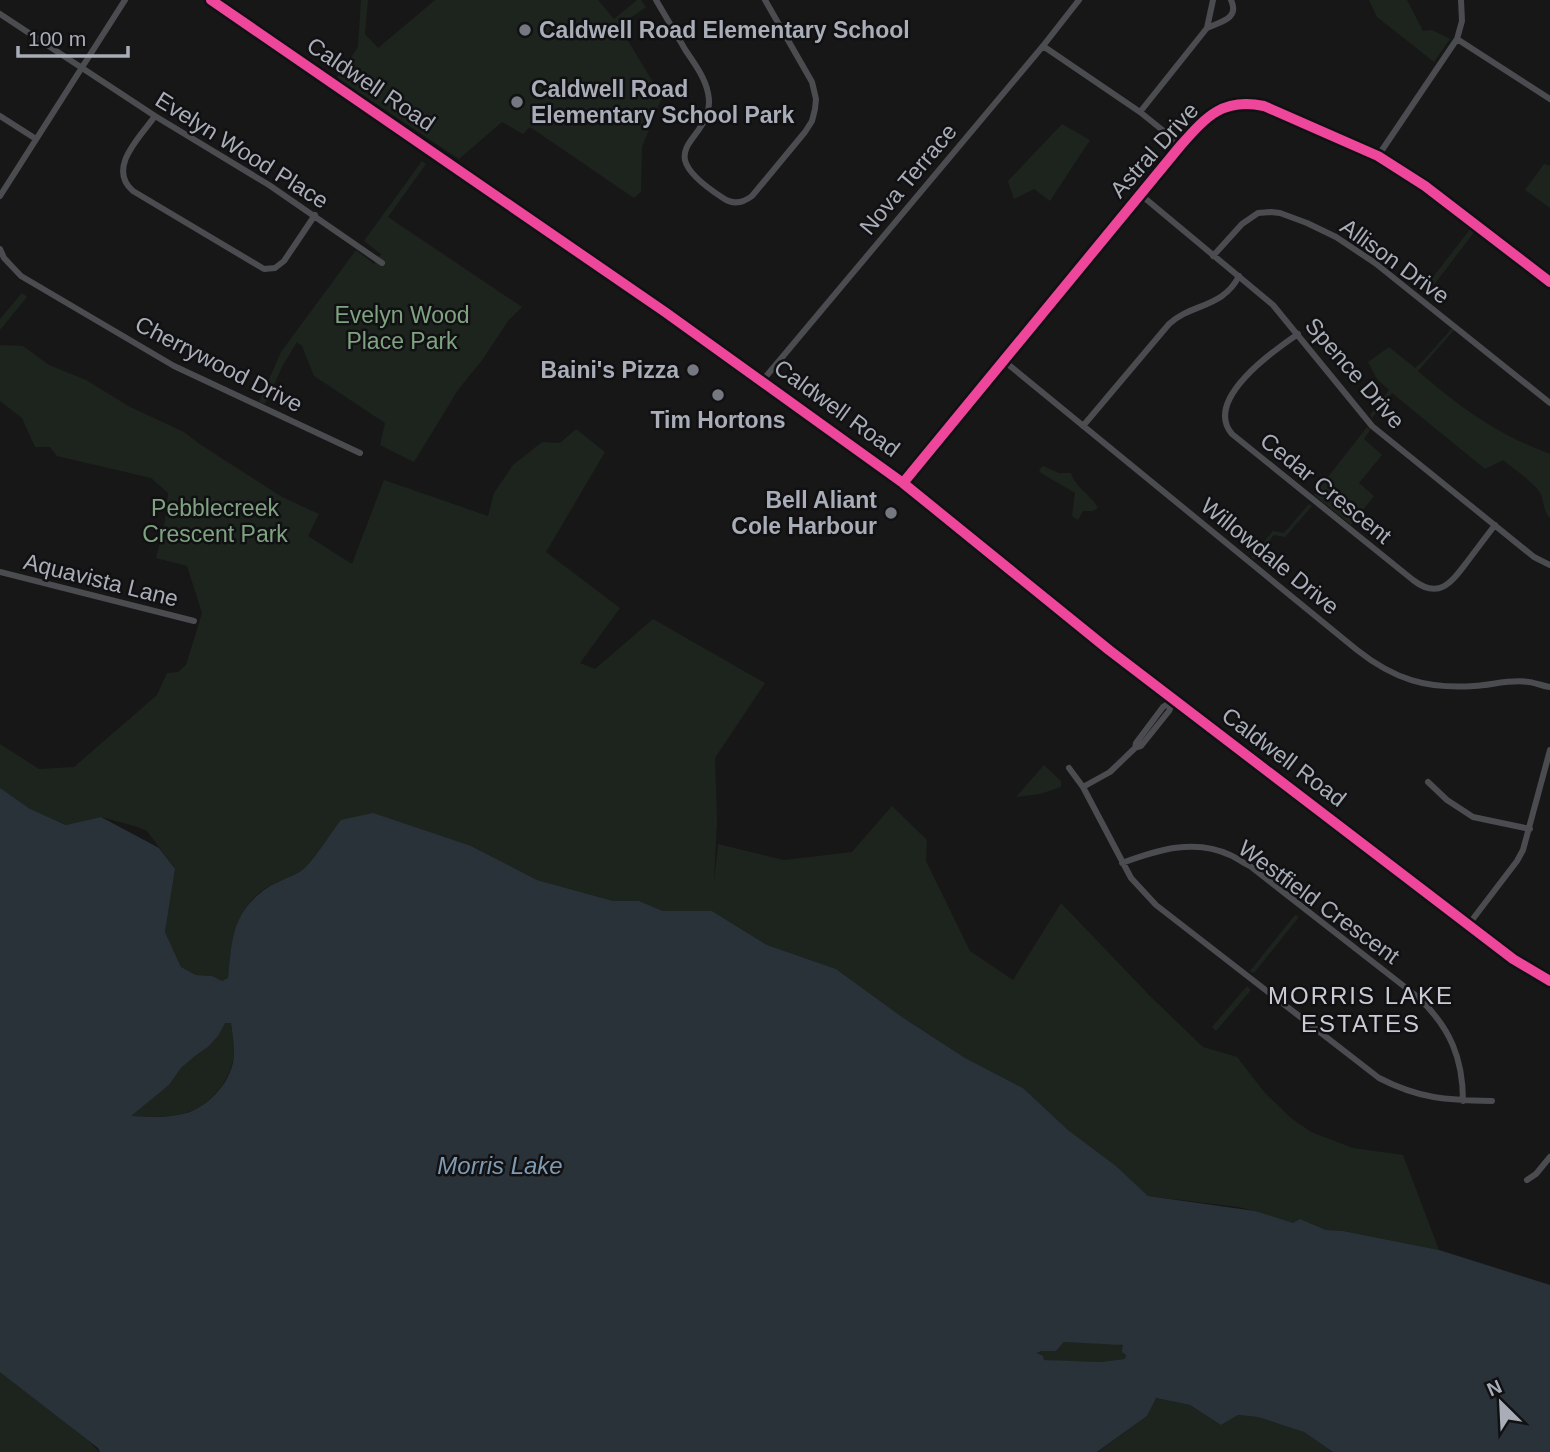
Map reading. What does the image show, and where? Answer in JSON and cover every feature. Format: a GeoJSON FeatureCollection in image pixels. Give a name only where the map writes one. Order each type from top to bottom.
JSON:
{"type":"FeatureCollection","features":[{"type":"Feature","properties":{"kind":"street"},"geometry":{"type":"LineString","coordinates":[[0,197],[125,0]]}},
{"type":"Feature","properties":{"kind":"street","name":"Caldwell Road"},"geometry":{"type":"LineString","coordinates":[[211,0],[762,380],[903,483],[1109,650],[1513,959],[1550,981]]}},
{"type":"Feature","properties":{"kind":"street"},"geometry":{"type":"LineString","coordinates":[[656,0],[702,76],[709,97],[706,117],[685,149],[687,166],[690,172],[719,195],[729,202],[738,203],[750,198],[761,186],[808,128],[815,109],[812,82],[765,0]]}},
{"type":"Feature","properties":{"kind":"street","name":"Nova Terrace"},"geometry":{"type":"LineString","coordinates":[[762,380],[1079,0]]}},
{"type":"Feature","properties":{"kind":"street"},"geometry":{"type":"LineString","coordinates":[[1140,113],[1207,28],[1213,0]]}},
{"type":"Feature","properties":{"kind":"street"},"geometry":{"type":"LineString","coordinates":[[1207,28],[1232,14],[1234,6],[1231,0]]}},
{"type":"Feature","properties":{"kind":"street"},"geometry":{"type":"LineString","coordinates":[[1378,156],[1457,39],[1462,21],[1461,0]]}},
{"type":"Feature","properties":{"kind":"street","name":"Evelyn Wood Place"},"geometry":{"type":"LineString","coordinates":[[0,15],[155,116],[269,185],[382,263]]}},
{"type":"Feature","properties":{"kind":"street"},"geometry":{"type":"LineString","coordinates":[[1457,39],[1550,99]]}},
{"type":"Feature","properties":{"kind":"street"},"geometry":{"type":"LineString","coordinates":[[1043,46],[1140,113],[1181,145]]}},
{"type":"Feature","properties":{"kind":"street","name":"Astral Drive"},"geometry":{"type":"LineString","coordinates":[[903,483],[1181,145],[1205,119],[1229,106],[1254,103],[1275,110],[1378,156],[1425,186],[1550,282]]}},
{"type":"Feature","properties":{"kind":"street"},"geometry":{"type":"LineString","coordinates":[[0,116],[36,139]]}},
{"type":"Feature","properties":{"kind":"street"},"geometry":{"type":"LineString","coordinates":[[155,116],[124,161],[123,176],[133,191],[264,269],[273,269],[283,263],[315,215]]}},
{"type":"Feature","properties":{"kind":"street","name":"Spence Drive"},"geometry":{"type":"LineString","coordinates":[[1141,195],[1273,305],[1372,426],[1534,556],[1550,565]]}},
{"type":"Feature","properties":{"kind":"street","name":"Allison Drive"},"geometry":{"type":"LineString","coordinates":[[1213,256],[1242,223],[1258,213],[1280,213],[1307,223],[1336,237],[1376,263],[1550,403]]}},
{"type":"Feature","properties":{"kind":"street","name":"Cherrywood Drive"},"geometry":{"type":"LineString","coordinates":[[0,249],[4,258],[20,276],[174,366],[360,453]]}},
{"type":"Feature","properties":{"kind":"street"},"geometry":{"type":"LineString","coordinates":[[1083,426],[1169,324],[1182,314],[1222,297],[1239,276]]}},
{"type":"Feature","properties":{"kind":"street","name":"Cedar Crescent"},"geometry":{"type":"LineString","coordinates":[[1298,334],[1276,349],[1242,381],[1226,405],[1226,425],[1233,435],[1417,583],[1429,589],[1439,589],[1451,582],[1495,525]]}},
{"type":"Feature","properties":{"kind":"street","name":"Willowdale Drive"},"geometry":{"type":"LineString","coordinates":[[1004,360],[1378,666],[1413,682],[1432,686],[1527,682],[1550,687]]}},
{"type":"Feature","properties":{"kind":"street","name":"Aquavista Lane"},"geometry":{"type":"LineString","coordinates":[[0,572],[194,621]]}},
{"type":"Feature","properties":{"kind":"street"},"geometry":{"type":"LineString","coordinates":[[1083,787],[1110,772],[1135,748],[1163,707],[1174,700]]}},
{"type":"Feature","properties":{"kind":"street"},"geometry":{"type":"LineString","coordinates":[[1469,923],[1519,858],[1526,843],[1550,750]]}},
{"type":"Feature","properties":{"kind":"street"},"geometry":{"type":"LineString","coordinates":[[1069,768],[1083,787],[1131,878],[1156,905],[1365,1069],[1394,1085],[1421,1095],[1463,1101],[1492,1101]]}},
{"type":"Feature","properties":{"kind":"street"},"geometry":{"type":"LineString","coordinates":[[1428,782],[1447,800],[1473,817],[1530,829]]}},
{"type":"Feature","properties":{"kind":"street","name":"Westfield Crescent"},"geometry":{"type":"LineString","coordinates":[[1122,863],[1158,850],[1184,846],[1230,855],[1250,866],[1431,1010],[1446,1029],[1454,1046],[1463,1101]]}},
{"type":"Feature","properties":{"kind":"street"},"geometry":{"type":"LineString","coordinates":[[1527,1180],[1536,1174],[1550,1157]]}},
{"type":"Feature","properties":{"kind":"green space","name":"Caldwell Road Elementary School Park"},"geometry":{"type":"Polygon","coordinates":[[[361,0],[368,0],[365,34],[378,48],[435,0],[598,0],[614,19],[637,0],[641,0],[646,7],[619,26],[662,97],[642,147],[641,192],[634,198],[530,127],[523,134],[502,122],[459,159],[337,78],[358,47],[361,0]]]}},
{"type":"Feature","properties":{"kind":"green space"},"geometry":{"type":"Polygon","coordinates":[[[1369,0],[1407,0],[1423,31],[1432,30],[1450,39],[1434,62],[1377,17],[1369,0]]]}},
{"type":"Feature","properties":{"kind":"green space"},"geometry":{"type":"Polygon","coordinates":[[[1062,124],[1090,140],[1050,201],[1034,189],[1014,199],[1008,181],[1062,124]]]}},
{"type":"Feature","properties":{"kind":"green space","name":"Evelyn Wood Place Park"},"geometry":{"type":"Polygon","coordinates":[[[422,161],[426,164],[388,217],[522,307],[508,321],[458,390],[414,462],[380,445],[385,423],[314,376],[302,346],[297,342],[265,404],[259,402],[281,352],[356,250],[374,264],[381,254],[364,241],[422,161]]]}},
{"type":"Feature","properties":{"kind":"green space"},"geometry":{"type":"Polygon","coordinates":[[[1544,164],[1550,166],[1550,208],[1525,190],[1544,164]]]}},
{"type":"Feature","properties":{"kind":"green space"},"geometry":{"type":"Polygon","coordinates":[[[1471,228],[1475,231],[1427,294],[1423,290],[1471,228]]]}},
{"type":"Feature","properties":{"kind":"green space"},"geometry":{"type":"Polygon","coordinates":[[[22,293],[27,297],[0,330],[0,319],[22,293]]]}},
{"type":"Feature","properties":{"kind":"green space"},"geometry":{"type":"Polygon","coordinates":[[[1452,328],[1454,330],[1418,371],[1450,398],[1485,422],[1514,439],[1550,454],[1550,518],[1539,491],[1531,482],[1503,460],[1485,469],[1392,393],[1372,418],[1370,415],[1389,390],[1377,379],[1368,362],[1389,347],[1415,368],[1452,328]]]}},
{"type":"Feature","properties":{"kind":"green space","name":"Pebblecreek Crescent Park"},"geometry":{"type":"Polygon","coordinates":[[[2,345],[23,346],[49,365],[86,380],[130,407],[184,432],[282,497],[319,514],[308,536],[352,564],[384,480],[488,516],[494,493],[513,465],[542,442],[560,443],[576,429],[605,452],[546,552],[620,608],[580,663],[595,669],[653,619],[765,683],[715,758],[717,821],[714,882],[718,844],[784,860],[852,852],[892,806],[927,840],[926,861],[970,951],[1013,980],[1061,903],[1203,1047],[1237,1057],[1265,1093],[1291,1118],[1311,1132],[1353,1148],[1403,1155],[1439,1250],[1326,1230],[1300,1219],[1293,1224],[1238,1207],[1148,1196],[1116,1166],[1068,1130],[1023,1088],[965,1058],[836,969],[767,945],[712,911],[663,911],[639,901],[613,901],[537,880],[471,846],[341,820],[305,868],[271,885],[249,903],[237,925],[228,978],[222,981],[212,976],[196,975],[181,967],[165,932],[175,869],[147,831],[101,817],[67,825],[0,797],[0,744],[39,769],[74,767],[157,695],[167,673],[178,672],[186,665],[202,613],[187,566],[156,558],[165,521],[168,493],[151,478],[57,456],[50,447],[35,447],[22,418],[0,401],[2,345]]]}},
{"type":"Feature","properties":{"kind":"green space"},"geometry":{"type":"Polygon","coordinates":[[[1367,427],[1370,430],[1364,439],[1382,455],[1359,483],[1374,496],[1351,525],[1314,495],[1367,427]]]}},
{"type":"Feature","properties":{"kind":"green space"},"geometry":{"type":"Polygon","coordinates":[[[1043,466],[1059,473],[1071,473],[1076,483],[1098,508],[1083,511],[1078,520],[1072,516],[1075,493],[1041,473],[1039,470],[1043,466]]]}},
{"type":"Feature","properties":{"kind":"green space"},"geometry":{"type":"Polygon","coordinates":[[[1309,504],[1312,506],[1285,537],[1274,535],[1254,559],[1251,557],[1273,531],[1284,533],[1309,504]]]}},
{"type":"Feature","properties":{"kind":"green space"},"geometry":{"type":"Polygon","coordinates":[[[1044,765],[1061,781],[1061,787],[1040,794],[1016,797],[1044,765]]]}},
{"type":"Feature","properties":{"kind":"green space"},"geometry":{"type":"Polygon","coordinates":[[[1295,915],[1299,917],[1254,973],[1250,971],[1295,915]]]}},
{"type":"Feature","properties":{"kind":"green space"},"geometry":{"type":"Polygon","coordinates":[[[1247,986],[1251,990],[1216,1031],[1212,1027],[1247,986]]]}},
{"type":"Feature","properties":{"kind":"green space"},"geometry":{"type":"Polygon","coordinates":[[[225,1022],[231,1022],[233,1060],[226,1080],[213,1097],[196,1109],[179,1115],[130,1116],[169,1085],[181,1068],[208,1047],[225,1022]]]}},
{"type":"Feature","properties":{"kind":"green space"},"geometry":{"type":"Polygon","coordinates":[[[1064,1342],[1123,1345],[1126,1355],[1125,1359],[1100,1362],[1057,1361],[1044,1360],[1035,1352],[1056,1351],[1064,1342]]]}},
{"type":"Feature","properties":{"kind":"green space"},"geometry":{"type":"Polygon","coordinates":[[[0,1369],[91,1443],[99,1452],[0,1452],[0,1369]]]}},
{"type":"Feature","properties":{"kind":"green space"},"geometry":{"type":"Polygon","coordinates":[[[1155,1398],[1190,1405],[1221,1425],[1238,1415],[1258,1417],[1304,1432],[1333,1452],[1098,1452],[1147,1416],[1155,1398]]]}},
{"type":"Feature","properties":{"kind":"water","name":"Morris Lake"},"geometry":{"type":"Polygon","coordinates":[[[0,788],[30,809],[66,825],[101,817],[159,848],[175,869],[165,932],[181,967],[196,975],[212,976],[222,981],[228,978],[236,927],[255,897],[305,868],[341,820],[373,813],[471,846],[537,880],[613,901],[639,901],[663,911],[712,911],[767,945],[836,969],[965,1058],[1023,1088],[1068,1130],[1116,1166],[1148,1196],[1255,1211],[1293,1223],[1300,1219],[1326,1230],[1439,1250],[1550,1285],[1550,1452],[1333,1452],[1304,1432],[1258,1417],[1238,1415],[1221,1425],[1190,1405],[1156,1398],[1147,1416],[1097,1452],[100,1452],[0,1372],[0,788]],[[225,1023],[208,1047],[181,1068],[169,1085],[131,1116],[180,1115],[200,1107],[213,1097],[227,1079],[233,1060],[231,1023],[225,1023]],[[1064,1342],[1056,1351],[1036,1353],[1043,1356],[1044,1360],[1100,1362],[1125,1359],[1126,1355],[1122,1352],[1123,1345],[1064,1342]]]}},
{"type":"Feature","properties":{"kind":"cycle path"},"geometry":{"type":"LineString","coordinates":[[211,0],[665,312],[903,483],[1109,650],[1513,959],[1550,981]]}},
{"type":"Feature","properties":{"kind":"cycle path"},"geometry":{"type":"LineString","coordinates":[[903,483],[1181,145],[1207,118],[1226,107],[1237,104],[1264,106],[1378,156],[1425,186],[1550,282]]}},
{"type":"Feature","properties":{"kind":"place","name":"Caldwell Road Elementary School"},"geometry":{"type":"Point","coordinates":[525,30]}},
{"type":"Feature","properties":{"kind":"place","name":"Caldwell Road Elementary School Park"},"geometry":{"type":"Point","coordinates":[517,102]}},
{"type":"Feature","properties":{"kind":"place","name":"Baini's Pizza"},"geometry":{"type":"Point","coordinates":[693,370]}},
{"type":"Feature","properties":{"kind":"place","name":"Tim Hortons"},"geometry":{"type":"Point","coordinates":[718,395]}},
{"type":"Feature","properties":{"kind":"place","name":"Bell Aliant Cole Harbour"},"geometry":{"type":"Point","coordinates":[891,513]}},
{"type":"Feature","properties":{"kind":"district","name":"MORRIS LAKE ESTATES"},"geometry":{"type":"Point","coordinates":[1361,1010]}}]}
